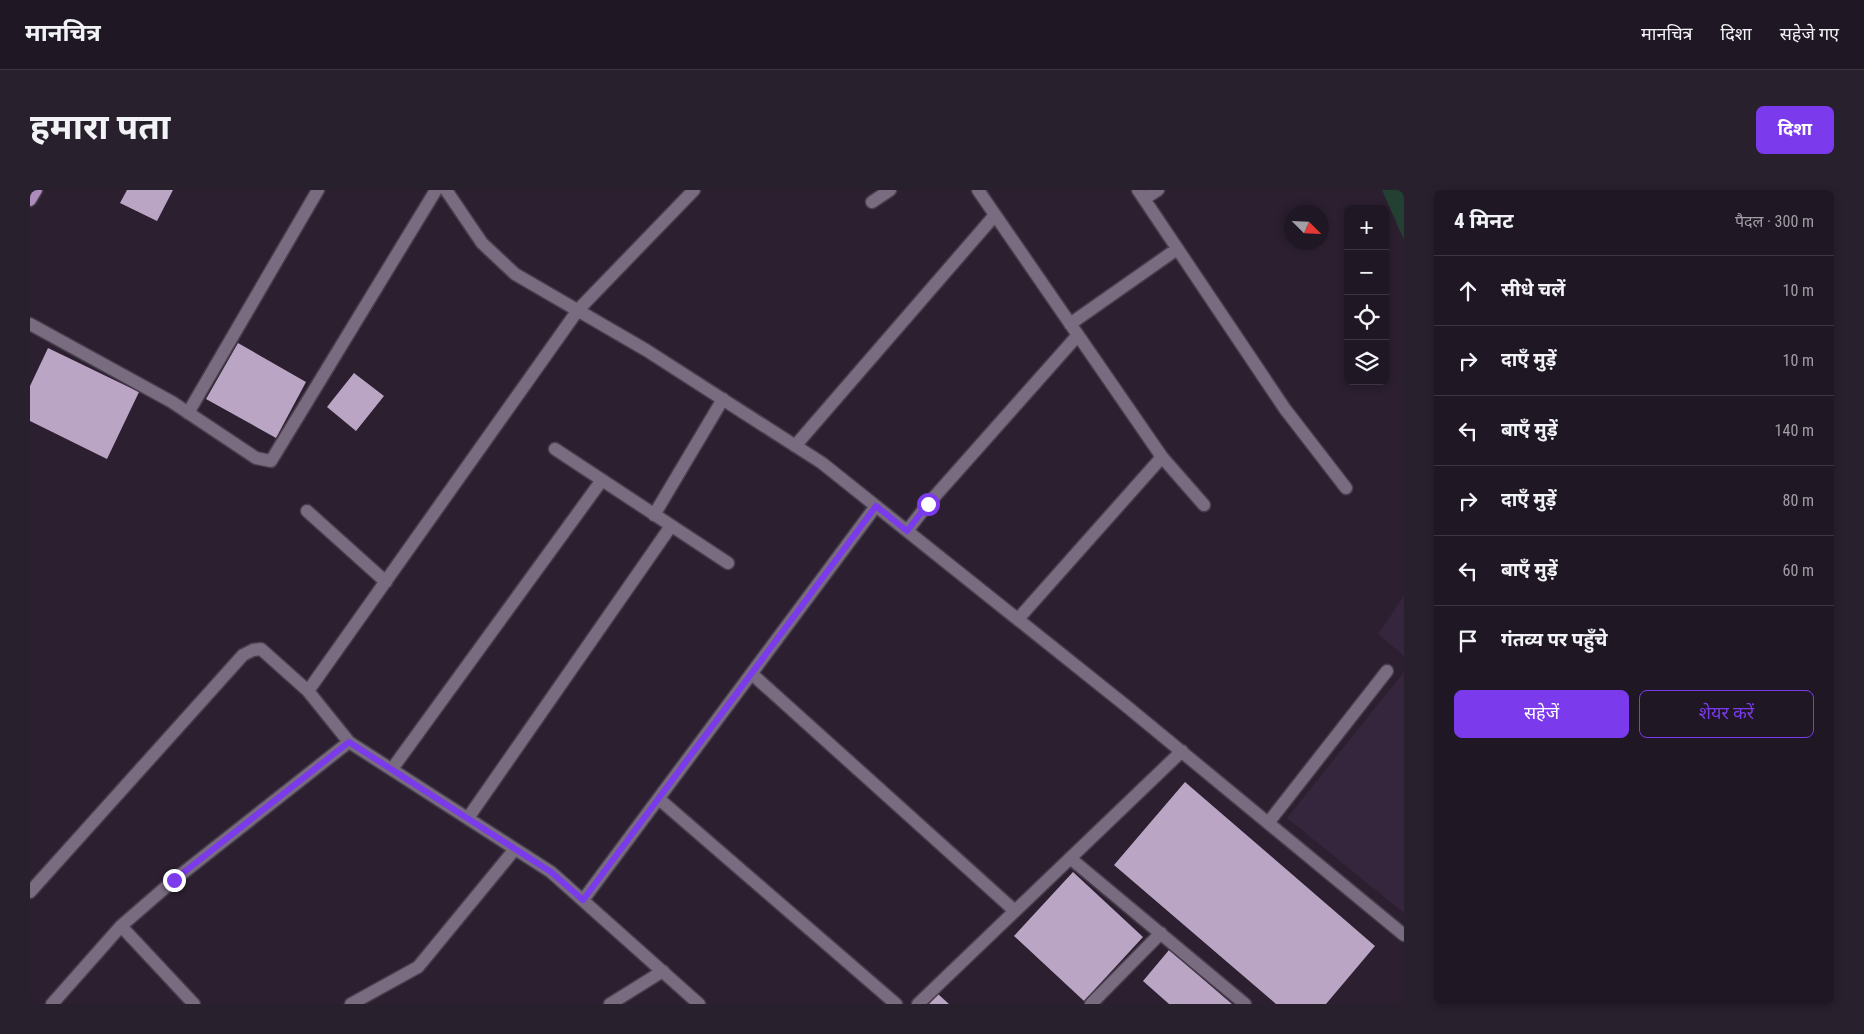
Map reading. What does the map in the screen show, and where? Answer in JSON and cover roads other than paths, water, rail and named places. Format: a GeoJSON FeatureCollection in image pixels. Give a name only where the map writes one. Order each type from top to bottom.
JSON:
{"type":"FeatureCollection","features":[{"type":"Feature","properties":{"kind":"main road"},"geometry":{"type":"LineString","coordinates":[[30,200],[36,190]]}},
{"type":"Feature","properties":{"kind":"street"},"geometry":{"type":"LineString","coordinates":[[188,412],[318,190]]}},
{"type":"Feature","properties":{"kind":"street"},"geometry":{"type":"LineString","coordinates":[[30,324],[188,412],[256,458],[271,460],[436,190]]}},
{"type":"Feature","properties":{"kind":"street"},"geometry":{"type":"LineString","coordinates":[[446,190],[482,243],[515,274],[646,350],[822,463],[1182,752],[1404,935]]}},
{"type":"Feature","properties":{"kind":"street"},"geometry":{"type":"LineString","coordinates":[[308,691],[578,310],[694,190]]}},
{"type":"Feature","properties":{"kind":"street"},"geometry":{"type":"LineString","coordinates":[[872,202],[890,190]]}},
{"type":"Feature","properties":{"kind":"street"},"geometry":{"type":"LineString","coordinates":[[978,190],[1162,457],[1204,505]]}},
{"type":"Feature","properties":{"kind":"street"},"geometry":{"type":"LineString","coordinates":[[1158,190],[1141,195],[1285,408],[1346,488]]}},
{"type":"Feature","properties":{"kind":"street"},"geometry":{"type":"LineString","coordinates":[[795,446],[995,215]]}},
{"type":"Feature","properties":{"kind":"street"},"geometry":{"type":"LineString","coordinates":[[907,531],[1074,329],[1177,249]]}},
{"type":"Feature","properties":{"kind":"street"},"geometry":{"type":"LineString","coordinates":[[654,515],[723,399]]}},
{"type":"Feature","properties":{"kind":"street"},"geometry":{"type":"LineString","coordinates":[[555,449],[728,564]]}},
{"type":"Feature","properties":{"kind":"street"},"geometry":{"type":"LineString","coordinates":[[1018,619],[1162,457]]}},
{"type":"Feature","properties":{"kind":"street"},"geometry":{"type":"LineString","coordinates":[[392,769],[602,480]]}},
{"type":"Feature","properties":{"kind":"street"},"geometry":{"type":"LineString","coordinates":[[583,900],[876,506]]}},
{"type":"Feature","properties":{"kind":"street"},"geometry":{"type":"LineString","coordinates":[[307,511],[386,582]]}},
{"type":"Feature","properties":{"kind":"street"},"geometry":{"type":"LineString","coordinates":[[468,818],[671,526]]}},
{"type":"Feature","properties":{"kind":"street"},"geometry":{"type":"LineString","coordinates":[[30,892],[243,655],[253,650],[261,649],[308,691],[349,742],[551,872],[699,1004]]}},
{"type":"Feature","properties":{"kind":"street"},"geometry":{"type":"LineString","coordinates":[[1268,822],[1387,671]]}},
{"type":"Feature","properties":{"kind":"street"},"geometry":{"type":"LineString","coordinates":[[752,674],[1015,911]]}},
{"type":"Feature","properties":{"kind":"street"},"geometry":{"type":"LineString","coordinates":[[52,1004],[121,926],[174,880],[349,742]]}},
{"type":"Feature","properties":{"kind":"street"},"geometry":{"type":"LineString","coordinates":[[918,1004],[1182,752]]}},
{"type":"Feature","properties":{"kind":"street"},"geometry":{"type":"LineString","coordinates":[[659,799],[896,1004]]}},
{"type":"Feature","properties":{"kind":"street"},"geometry":{"type":"LineString","coordinates":[[351,1004],[418,967],[515,849]]}},
{"type":"Feature","properties":{"kind":"street"},"geometry":{"type":"LineString","coordinates":[[1070,858],[1245,1004]]}},
{"type":"Feature","properties":{"kind":"street"},"geometry":{"type":"LineString","coordinates":[[121,926],[194,1004]]}},
{"type":"Feature","properties":{"kind":"street"},"geometry":{"type":"LineString","coordinates":[[1091,1004],[1161,934]]}},
{"type":"Feature","properties":{"kind":"street"},"geometry":{"type":"LineString","coordinates":[[610,1004],[664,971]]}}]}
